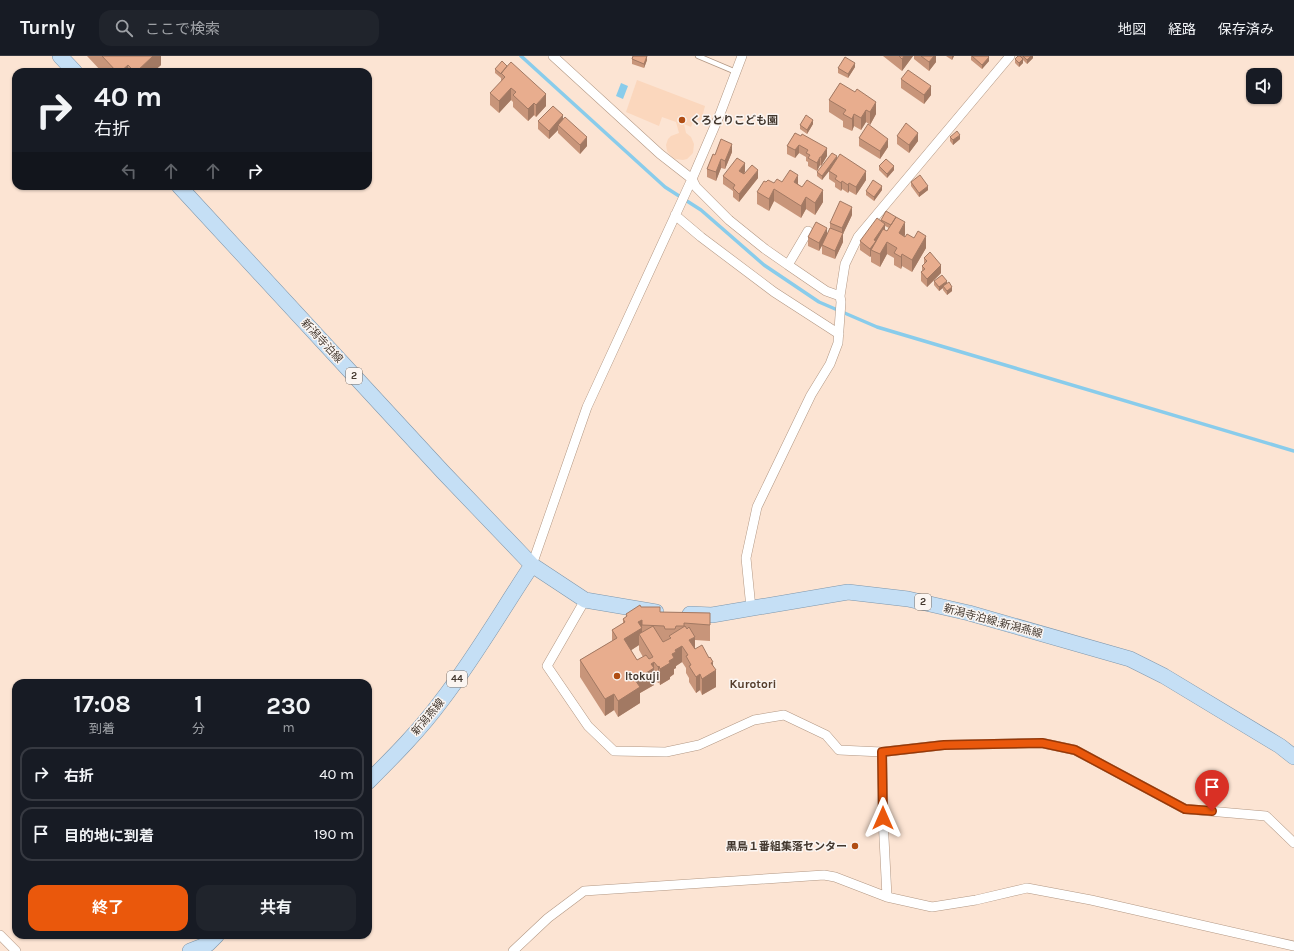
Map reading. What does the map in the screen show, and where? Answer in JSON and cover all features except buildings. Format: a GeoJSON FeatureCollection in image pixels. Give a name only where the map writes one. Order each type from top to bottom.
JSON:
{"type":"FeatureCollection","features":[{"type":"Feature","properties":{"kind":"main road"},"geometry":{"type":"LineString","coordinates":[[60,56],[70,68]]}},
{"type":"Feature","properties":{"kind":"main road","name":"新潟寺泊線"},"geometry":{"type":"LineString","coordinates":[[183,190],[443,472],[532,565]]}},
{"type":"Feature","properties":{"kind":"main road","name":"新潟寺泊線;新潟燕線"},"geometry":{"type":"LineString","coordinates":[[532,565],[585,600],[673,613],[712,615],[848,592],[908,599],[969,613],[1130,660],[1164,676],[1280,746],[1294,757]]}},
{"type":"Feature","properties":{"kind":"main road","name":"新潟燕線"},"geometry":{"type":"LineString","coordinates":[[372,778],[413,736],[442,701],[472,658],[532,565]]}},
{"type":"Feature","properties":{"kind":"main road"},"geometry":{"type":"LineString","coordinates":[[190,951],[208,944],[213,939]]}},
{"type":"Feature","properties":{"kind":"street"},"geometry":{"type":"LineString","coordinates":[[553,56],[696,187],[729,220],[765,249],[840,299]]}},
{"type":"Feature","properties":{"kind":"street"},"geometry":{"type":"LineString","coordinates":[[532,565],[587,407],[690,182],[720,114],[742,56]]}},
{"type":"Feature","properties":{"kind":"street"},"geometry":{"type":"LineString","coordinates":[[751,608],[746,558],[756,507],[811,395],[830,364],[838,343],[840,299],[845,264],[858,237],[1010,56]]}},
{"type":"Feature","properties":{"kind":"street"},"geometry":{"type":"LineString","coordinates":[[676,212],[701,237],[774,292],[839,334]]}},
{"type":"Feature","properties":{"kind":"street"},"geometry":{"type":"LineString","coordinates":[[788,265],[808,231]]}},
{"type":"Feature","properties":{"kind":"street"},"geometry":{"type":"LineString","coordinates":[[585,600],[547,666],[588,726],[614,751],[666,752],[699,745],[754,720],[784,715],[826,735],[839,750],[882,752],[944,745],[1042,743],[1075,750],[1185,809],[1266,816],[1294,843]]}},
{"type":"Feature","properties":{"kind":"street"},"geometry":{"type":"LineString","coordinates":[[882,752],[883,818],[887,897]]}},
{"type":"Feature","properties":{"kind":"street"},"geometry":{"type":"LineString","coordinates":[[513,951],[548,918],[584,891],[824,875],[836,877],[887,897],[932,906],[976,900],[1027,888],[1091,900],[1294,946]]}},
{"type":"Feature","properties":{"kind":"street"},"geometry":{"type":"LineString","coordinates":[[0,935],[16,951]]}},
{"type":"Feature","properties":{"kind":"lane"},"geometry":{"type":"LineString","coordinates":[[698,56],[736,72]]}},
{"type":"Feature","properties":{"kind":"shaded area","name":"くろとりこども園"},"geometry":{"type":"Polygon","coordinates":[[[637,80],[705,106],[701,121],[694,119],[691,127],[684,124],[686,133],[691,137],[694,144],[693,153],[687,159],[675,159],[667,151],[666,145],[668,139],[679,133],[676,122],[662,117],[659,126],[626,112],[637,80]]]}},
{"type":"Feature","properties":{"kind":"water"},"geometry":{"type":"Polygon","coordinates":[[[621,83],[628,86],[623,99],[616,96],[621,83]]]}},
{"type":"Feature","properties":{"kind":"waterway"},"geometry":{"type":"LineString","coordinates":[[521,56],[665,187],[701,210],[764,265],[819,302],[877,327],[1294,451]]}},
{"type":"Feature","properties":{"kind":"place","name":"くろとりこども園"},"geometry":{"type":"Point","coordinates":[682,120]}},
{"type":"Feature","properties":{"kind":"place","name":"Itokuji"},"geometry":{"type":"Point","coordinates":[617,676]}},
{"type":"Feature","properties":{"kind":"place","name":"黒鳥１番組集落センター"},"geometry":{"type":"Point","coordinates":[855,846]}},
{"type":"Feature","properties":{"kind":"district","name":"Kurotori"},"geometry":{"type":"Point","coordinates":[753,684]}},
{"type":"Feature","properties":{"kind":"route"},"geometry":{"type":"LineString","coordinates":[[883,818],[882,752],[944,745],[1042,743],[1075,750],[1185,809],[1212,811]]}}]}
